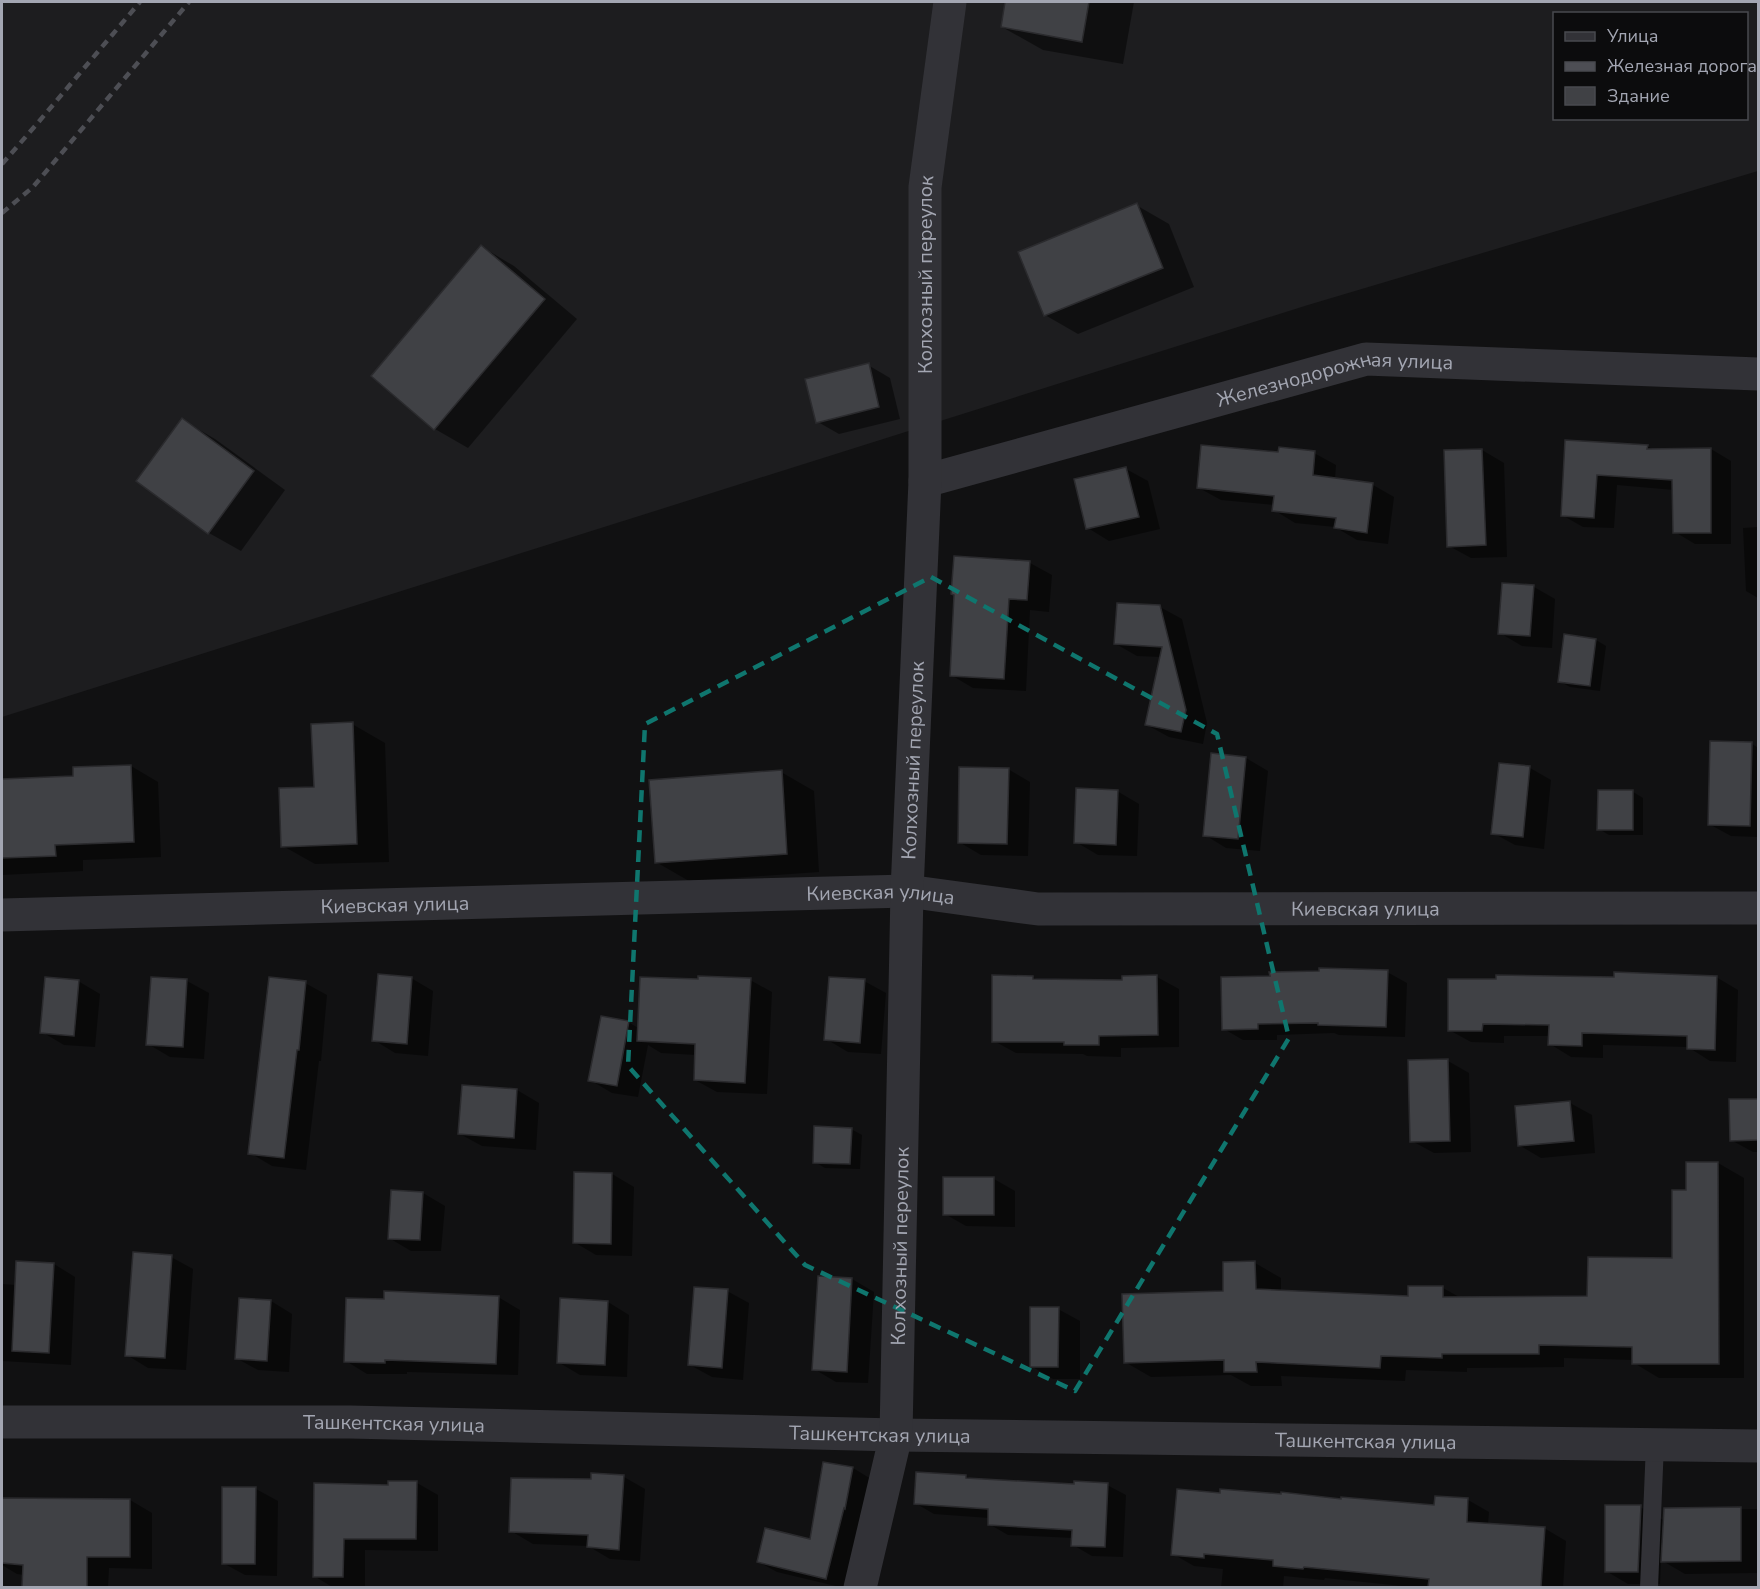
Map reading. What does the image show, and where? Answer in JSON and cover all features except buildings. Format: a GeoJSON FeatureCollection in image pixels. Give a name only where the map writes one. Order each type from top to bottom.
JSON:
{"type":"FeatureCollection","features":[{"type":"Feature","properties":{"kind":"street","name":"Колхозный переулок"},"geometry":{"type":"LineString","coordinates":[[860,1587],[896,1435],[907,891],[925,482],[925,187],[950,2]]}},
{"type":"Feature","properties":{"kind":"street","name":"Железнодорожная улица"},"geometry":{"type":"LineString","coordinates":[[925,482],[1366,359],[1758,374]]}},
{"type":"Feature","properties":{"kind":"street","name":"Киевская улица"},"geometry":{"type":"LineString","coordinates":[[2,915],[907,891],[1038,909],[1758,908]]}},
{"type":"Feature","properties":{"kind":"street","name":"Ташкентская улица"},"geometry":{"type":"LineString","coordinates":[[2,1422],[350,1422],[896,1435],[1758,1446]]}},
{"type":"Feature","properties":{"kind":"lane"},"geometry":{"type":"LineString","coordinates":[[1649,1587],[1654,1444]]}},
{"type":"Feature","properties":{"kind":"highlighted area"},"geometry":{"type":"Polygon","coordinates":[[[931,577],[1217,734],[1289,1038],[1075,1391],[805,1265],[628,1066],[645,724],[931,577]]]}},
{"type":"Feature","properties":{"kind":"shaded area"},"geometry":{"type":"Polygon","coordinates":[[[2,2],[1758,2],[1758,171],[1308,305],[2,717],[2,2]]]}},
{"type":"Feature","properties":{"kind":"railway"},"geometry":{"type":"LineString","coordinates":[[2,164],[140,2]]}},
{"type":"Feature","properties":{"kind":"railway"},"geometry":{"type":"LineString","coordinates":[[2,213],[33,187],[189,2]]}}]}
